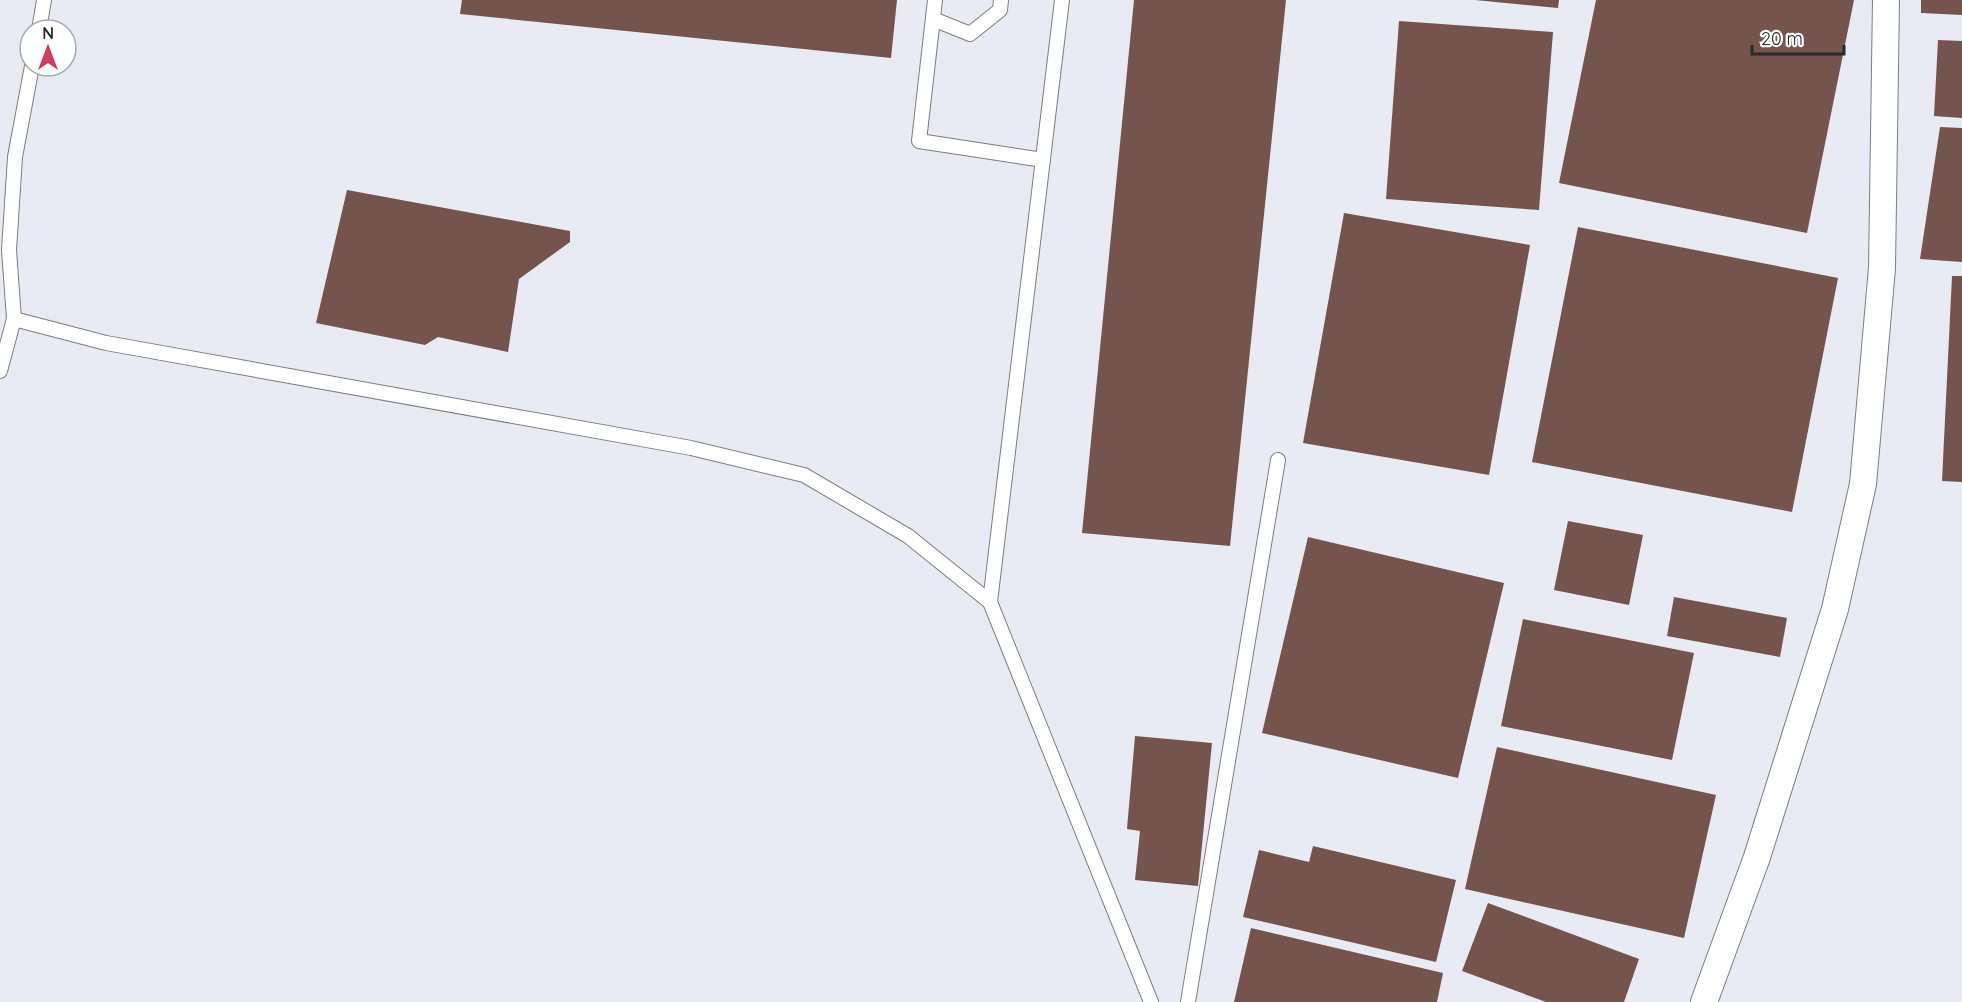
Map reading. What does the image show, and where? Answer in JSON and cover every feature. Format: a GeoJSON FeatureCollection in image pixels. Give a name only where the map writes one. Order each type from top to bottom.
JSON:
{"type":"FeatureCollection","features":[{"type":"Feature","properties":{"kind":"street"},"geometry":{"type":"LineString","coordinates":[[1704,1002],[1757,857],[1835,609],[1863,484],[1882,267],[1886,0]]}},
{"type":"Feature","properties":{"kind":"lane"},"geometry":{"type":"LineString","coordinates":[[41,18],[44,0]]}},
{"type":"Feature","properties":{"kind":"lane"},"geometry":{"type":"LineString","coordinates":[[935,0],[919,141],[1043,160]]}},
{"type":"Feature","properties":{"kind":"lane"},"geometry":{"type":"LineString","coordinates":[[933,19],[970,34],[1000,10],[1001,0]]}},
{"type":"Feature","properties":{"kind":"lane"},"geometry":{"type":"LineString","coordinates":[[1062,0],[990,602],[1151,1002]]}},
{"type":"Feature","properties":{"kind":"lane"},"geometry":{"type":"LineString","coordinates":[[0,371],[14,320],[9,250],[15,156],[30,78]]}},
{"type":"Feature","properties":{"kind":"lane"},"geometry":{"type":"LineString","coordinates":[[14,320],[106,343],[691,448],[804,475],[908,536],[990,602]]}},
{"type":"Feature","properties":{"kind":"lane"},"geometry":{"type":"LineString","coordinates":[[1188,1002],[1278,460]]}},
{"type":"Feature","properties":{"kind":"shaded area"},"geometry":{"type":"Polygon","coordinates":[[[0,0],[1962,0],[1962,1002],[0,1002],[0,0]]]}},
{"type":"Feature","properties":{"kind":"building"},"geometry":{"type":"Polygon","coordinates":[[[462,0],[897,0],[891,58],[460,14],[462,0]]]}},
{"type":"Feature","properties":{"kind":"building"},"geometry":{"type":"Polygon","coordinates":[[[1134,0],[1286,0],[1230,546],[1082,533],[1134,0]]]}},
{"type":"Feature","properties":{"kind":"building"},"geometry":{"type":"Polygon","coordinates":[[[1475,0],[1559,0],[1558,8],[1475,0]]]}},
{"type":"Feature","properties":{"kind":"building"},"geometry":{"type":"Polygon","coordinates":[[[1596,0],[1854,0],[1807,233],[1559,183],[1596,0]]]}},
{"type":"Feature","properties":{"kind":"building"},"geometry":{"type":"Polygon","coordinates":[[[1921,0],[1962,0],[1962,15],[1921,13],[1921,0]]]}},
{"type":"Feature","properties":{"kind":"building"},"geometry":{"type":"Polygon","coordinates":[[[1399,21],[1553,32],[1539,210],[1386,199],[1399,21]]]}},
{"type":"Feature","properties":{"kind":"building"},"geometry":{"type":"Polygon","coordinates":[[[1938,40],[1962,41],[1962,118],[1934,116],[1938,40]]]}},
{"type":"Feature","properties":{"kind":"building"},"geometry":{"type":"Polygon","coordinates":[[[1940,127],[1962,128],[1962,262],[1920,259],[1940,127]]]}},
{"type":"Feature","properties":{"kind":"building"},"geometry":{"type":"Polygon","coordinates":[[[347,190],[570,231],[570,242],[519,279],[508,352],[438,337],[425,345],[316,323],[347,190]]]}},
{"type":"Feature","properties":{"kind":"building"},"geometry":{"type":"Polygon","coordinates":[[[1344,213],[1530,245],[1489,475],[1303,443],[1344,213]]]}},
{"type":"Feature","properties":{"kind":"building"},"geometry":{"type":"Polygon","coordinates":[[[1578,227],[1838,278],[1792,512],[1532,462],[1578,227]]]}},
{"type":"Feature","properties":{"kind":"building"},"geometry":{"type":"Polygon","coordinates":[[[1952,276],[1962,276],[1962,482],[1942,481],[1952,276]]]}},
{"type":"Feature","properties":{"kind":"building"},"geometry":{"type":"Polygon","coordinates":[[[1568,521],[1643,535],[1629,605],[1554,590],[1568,521]]]}},
{"type":"Feature","properties":{"kind":"building"},"geometry":{"type":"Polygon","coordinates":[[[1308,537],[1504,583],[1458,778],[1262,733],[1308,537]]]}},
{"type":"Feature","properties":{"kind":"building"},"geometry":{"type":"Polygon","coordinates":[[[1674,597],[1787,618],[1780,657],[1667,636],[1674,597]]]}},
{"type":"Feature","properties":{"kind":"building"},"geometry":{"type":"Polygon","coordinates":[[[1523,619],[1694,653],[1672,760],[1501,726],[1523,619]]]}},
{"type":"Feature","properties":{"kind":"building"},"geometry":{"type":"Polygon","coordinates":[[[1135,736],[1212,743],[1198,886],[1135,880],[1140,831],[1127,829],[1135,736]]]}},
{"type":"Feature","properties":{"kind":"building"},"geometry":{"type":"Polygon","coordinates":[[[1497,747],[1716,795],[1684,938],[1465,889],[1497,747]]]}},
{"type":"Feature","properties":{"kind":"building"},"geometry":{"type":"Polygon","coordinates":[[[1313,846],[1456,880],[1436,962],[1243,917],[1259,850],[1309,862],[1313,846]]]}},
{"type":"Feature","properties":{"kind":"building"},"geometry":{"type":"Polygon","coordinates":[[[1488,903],[1639,959],[1624,1002],[1546,1002],[1462,971],[1488,903]]]}},
{"type":"Feature","properties":{"kind":"building"},"geometry":{"type":"Polygon","coordinates":[[[1251,928],[1443,973],[1437,1002],[1234,1002],[1251,928]]]}}]}
